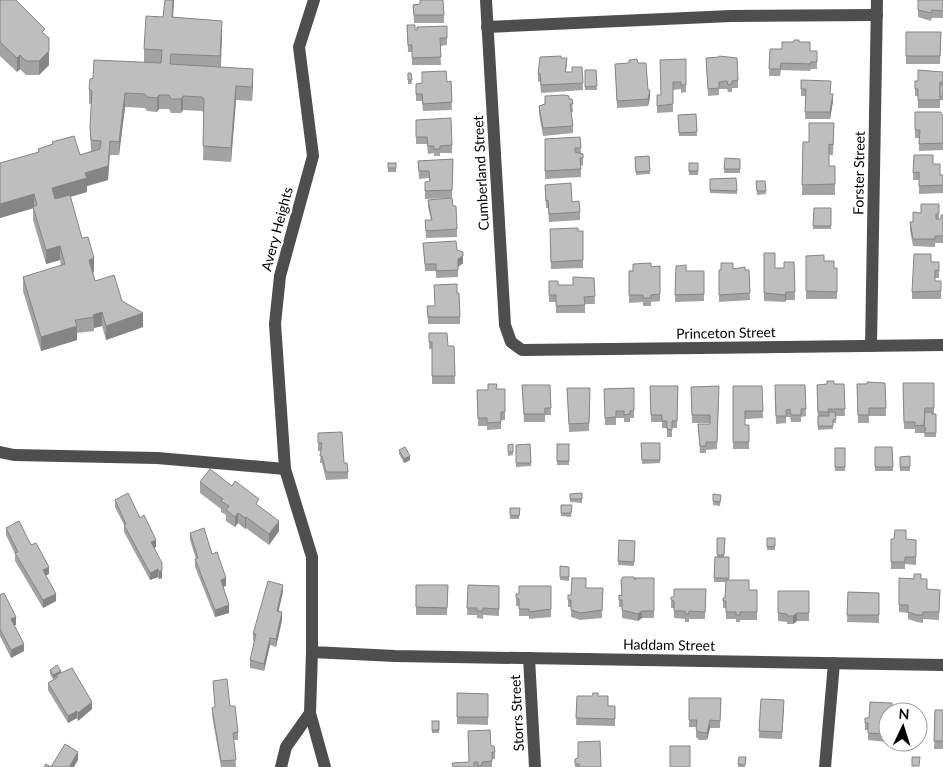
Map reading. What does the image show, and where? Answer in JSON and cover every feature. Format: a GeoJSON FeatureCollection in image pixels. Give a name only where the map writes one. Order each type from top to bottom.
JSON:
{"type":"FeatureCollection","features":[{"type":"Feature","properties":{"kind":"street","name":"Avery Heights"},"geometry":{"type":"LineString","coordinates":[[314,0],[299,47],[313,156],[280,276],[275,324],[285,469],[312,557],[310,713],[325,767]]}},
{"type":"Feature","properties":{"kind":"street","name":"Cumberland Street"},"geometry":{"type":"LineString","coordinates":[[486,0],[505,325],[511,342]]}},
{"type":"Feature","properties":{"kind":"street","name":"Forster Street"},"geometry":{"type":"LineString","coordinates":[[871,346],[877,0]]}},
{"type":"Feature","properties":{"kind":"street"},"geometry":{"type":"LineString","coordinates":[[487,27],[731,16],[877,15]]}},
{"type":"Feature","properties":{"kind":"street","name":"Princeton Street"},"geometry":{"type":"LineString","coordinates":[[511,342],[522,350],[943,345]]}},
{"type":"Feature","properties":{"kind":"street"},"geometry":{"type":"LineString","coordinates":[[0,452],[14,455],[157,458],[285,469]]}},
{"type":"Feature","properties":{"kind":"street","name":"Haddam Street"},"geometry":{"type":"LineString","coordinates":[[312,652],[395,656],[943,665]]}},
{"type":"Feature","properties":{"kind":"street","name":"Storrs Street"},"geometry":{"type":"LineString","coordinates":[[529,658],[535,767]]}},
{"type":"Feature","properties":{"kind":"street"},"geometry":{"type":"LineString","coordinates":[[825,767],[834,663]]}},
{"type":"Feature","properties":{"kind":"street"},"geometry":{"type":"LineString","coordinates":[[281,767],[286,747],[310,713]]}},
{"type":"Feature","properties":{"kind":"building"},"geometry":{"type":"Polygon","coordinates":[[[0,0],[16,0],[45,29],[42,32],[49,38],[49,51],[39,61],[26,61],[20,55],[17,58],[0,42],[0,0]]]}},
{"type":"Feature","properties":{"kind":"building"},"geometry":{"type":"Polygon","coordinates":[[[165,0],[173,0],[172,17],[222,21],[220,56],[171,54],[170,64],[253,69],[252,87],[236,86],[231,148],[203,146],[204,99],[202,97],[183,96],[181,99],[171,99],[169,95],[159,95],[157,98],[147,97],[145,94],[125,93],[119,142],[110,141],[108,166],[85,173],[87,178],[52,188],[55,199],[70,195],[82,238],[88,237],[94,258],[89,260],[95,281],[114,275],[122,301],[143,313],[106,326],[102,312],[93,315],[94,317],[75,320],[77,326],[41,337],[23,277],[65,264],[60,246],[46,250],[33,207],[37,205],[34,194],[0,204],[0,163],[39,152],[38,149],[53,144],[52,142],[74,136],[80,155],[100,149],[101,141],[91,140],[90,127],[92,91],[89,89],[90,79],[93,78],[94,60],[161,63],[162,50],[144,49],[146,16],[163,17],[165,0]]]}},
{"type":"Feature","properties":{"kind":"building"},"geometry":{"type":"Polygon","coordinates":[[[420,0],[443,0],[444,15],[414,15],[413,5],[420,4],[420,0]]]}},
{"type":"Feature","properties":{"kind":"building"},"geometry":{"type":"Polygon","coordinates":[[[918,0],[943,0],[943,11],[932,10],[931,13],[918,10],[918,0]]]}},
{"type":"Feature","properties":{"kind":"building"},"geometry":{"type":"Polygon","coordinates":[[[407,25],[415,25],[415,30],[417,30],[417,27],[447,26],[447,38],[440,38],[441,57],[412,58],[412,45],[408,45],[407,25]]]}},
{"type":"Feature","properties":{"kind":"building"},"geometry":{"type":"Polygon","coordinates":[[[906,32],[941,32],[940,56],[906,56],[906,32]]]}},
{"type":"Feature","properties":{"kind":"building"},"geometry":{"type":"Polygon","coordinates":[[[794,40],[810,42],[810,51],[817,51],[817,62],[811,62],[810,64],[781,63],[780,69],[769,69],[770,49],[782,49],[782,42],[794,42],[794,40]]]}},
{"type":"Feature","properties":{"kind":"building"},"geometry":{"type":"Polygon","coordinates":[[[561,56],[561,58],[567,58],[565,72],[572,72],[572,67],[582,67],[583,83],[541,85],[540,74],[538,74],[540,57],[561,56]]]}},
{"type":"Feature","properties":{"kind":"building"},"geometry":{"type":"Polygon","coordinates":[[[719,56],[737,58],[738,80],[732,81],[732,84],[728,85],[727,81],[719,82],[719,88],[708,89],[706,58],[719,56]]]}},
{"type":"Feature","properties":{"kind":"building"},"geometry":{"type":"Polygon","coordinates":[[[637,59],[638,63],[646,63],[648,90],[650,90],[648,99],[617,101],[615,64],[629,63],[629,60],[637,59]]]}},
{"type":"Feature","properties":{"kind":"building"},"geometry":{"type":"Polygon","coordinates":[[[686,59],[686,85],[681,85],[681,82],[673,82],[673,104],[657,106],[657,95],[661,95],[660,60],[686,59]]]}},
{"type":"Feature","properties":{"kind":"building"},"geometry":{"type":"Polygon","coordinates":[[[585,70],[596,70],[597,86],[585,87],[585,70]]]}},
{"type":"Feature","properties":{"kind":"building"},"geometry":{"type":"Polygon","coordinates":[[[918,70],[943,72],[943,82],[940,82],[940,100],[918,100],[918,89],[915,89],[915,81],[918,81],[918,70]]]}},
{"type":"Feature","properties":{"kind":"building"},"geometry":{"type":"Polygon","coordinates":[[[446,71],[447,82],[451,81],[452,102],[423,104],[422,94],[416,94],[416,84],[422,83],[422,72],[446,71]]]}},
{"type":"Feature","properties":{"kind":"building"},"geometry":{"type":"Polygon","coordinates":[[[408,73],[411,73],[412,80],[408,80],[408,73]]]}},
{"type":"Feature","properties":{"kind":"building"},"geometry":{"type":"Polygon","coordinates":[[[801,80],[831,81],[830,94],[833,94],[830,112],[805,112],[806,89],[801,89],[801,80]]]}},
{"type":"Feature","properties":{"kind":"building"},"geometry":{"type":"Polygon","coordinates":[[[940,85],[943,85],[943,96],[940,96],[940,85]]]}},
{"type":"Feature","properties":{"kind":"building"},"geometry":{"type":"Polygon","coordinates":[[[564,95],[572,99],[573,104],[570,104],[573,126],[543,128],[539,106],[545,104],[545,96],[564,95]]]}},
{"type":"Feature","properties":{"kind":"building"},"geometry":{"type":"Polygon","coordinates":[[[915,112],[941,112],[943,115],[943,143],[919,144],[920,130],[915,130],[915,112]]]}},
{"type":"Feature","properties":{"kind":"building"},"geometry":{"type":"Polygon","coordinates":[[[696,114],[697,132],[679,133],[678,115],[696,114]]]}},
{"type":"Feature","properties":{"kind":"building"},"geometry":{"type":"Polygon","coordinates":[[[451,118],[452,145],[440,146],[440,149],[434,149],[434,146],[428,146],[427,137],[416,137],[416,120],[451,118]]]}},
{"type":"Feature","properties":{"kind":"building"},"geometry":{"type":"Polygon","coordinates":[[[809,123],[834,123],[833,145],[829,144],[829,166],[835,166],[835,184],[802,185],[803,142],[809,142],[809,123]]]}},
{"type":"Feature","properties":{"kind":"building"},"geometry":{"type":"Polygon","coordinates":[[[580,137],[581,148],[575,148],[575,152],[583,154],[583,158],[580,158],[581,169],[545,171],[545,139],[580,137]]]}},
{"type":"Feature","properties":{"kind":"building"},"geometry":{"type":"Polygon","coordinates":[[[914,155],[933,155],[933,164],[940,164],[940,175],[943,175],[943,185],[919,186],[919,172],[913,173],[914,155]]]}},
{"type":"Feature","properties":{"kind":"building"},"geometry":{"type":"Polygon","coordinates":[[[649,156],[650,171],[636,172],[635,157],[649,156]]]}},
{"type":"Feature","properties":{"kind":"building"},"geometry":{"type":"Polygon","coordinates":[[[725,158],[740,159],[740,169],[724,169],[725,158]]]}},
{"type":"Feature","properties":{"kind":"building"},"geometry":{"type":"Polygon","coordinates":[[[453,159],[452,190],[425,191],[425,182],[430,181],[429,171],[419,171],[418,161],[453,159]]]}},
{"type":"Feature","properties":{"kind":"building"},"geometry":{"type":"Polygon","coordinates":[[[388,163],[396,163],[396,168],[388,168],[388,163]]]}},
{"type":"Feature","properties":{"kind":"building"},"geometry":{"type":"Polygon","coordinates":[[[689,163],[698,163],[698,171],[689,171],[689,163]]]}},
{"type":"Feature","properties":{"kind":"building"},"geometry":{"type":"Polygon","coordinates":[[[736,178],[737,191],[710,190],[710,179],[736,178]]]}},
{"type":"Feature","properties":{"kind":"building"},"geometry":{"type":"Polygon","coordinates":[[[756,181],[765,181],[766,191],[757,191],[756,181]]]}},
{"type":"Feature","properties":{"kind":"building"},"geometry":{"type":"Polygon","coordinates":[[[571,183],[572,202],[579,201],[580,212],[549,214],[545,185],[571,183]]]}},
{"type":"Feature","properties":{"kind":"building"},"geometry":{"type":"Polygon","coordinates":[[[452,198],[453,206],[456,206],[457,229],[426,231],[425,220],[432,220],[428,200],[452,198]]]}},
{"type":"Feature","properties":{"kind":"building"},"geometry":{"type":"Polygon","coordinates":[[[921,204],[939,204],[939,214],[936,214],[936,219],[941,219],[941,215],[943,215],[943,236],[935,236],[935,239],[913,239],[910,222],[913,222],[913,212],[921,213],[921,204]]]}},
{"type":"Feature","properties":{"kind":"building"},"geometry":{"type":"Polygon","coordinates":[[[814,208],[831,208],[831,226],[813,226],[814,208]]]}},
{"type":"Feature","properties":{"kind":"building"},"geometry":{"type":"Polygon","coordinates":[[[578,228],[578,231],[583,231],[583,260],[551,262],[550,229],[578,228]]]}},
{"type":"Feature","properties":{"kind":"building"},"geometry":{"type":"Polygon","coordinates":[[[456,241],[457,250],[463,252],[463,256],[458,259],[458,270],[436,271],[436,264],[425,264],[423,243],[456,241]]]}},
{"type":"Feature","properties":{"kind":"building"},"geometry":{"type":"Polygon","coordinates":[[[764,253],[775,253],[775,268],[784,268],[784,262],[794,262],[795,292],[786,292],[785,295],[764,293],[764,253]]]}},
{"type":"Feature","properties":{"kind":"building"},"geometry":{"type":"Polygon","coordinates":[[[914,254],[931,254],[931,262],[939,262],[939,271],[935,270],[935,281],[941,281],[941,291],[912,292],[914,254]]]}},
{"type":"Feature","properties":{"kind":"building"},"geometry":{"type":"Polygon","coordinates":[[[824,255],[824,261],[834,261],[834,268],[837,268],[837,292],[806,291],[806,256],[824,255]]]}},
{"type":"Feature","properties":{"kind":"building"},"geometry":{"type":"Polygon","coordinates":[[[651,263],[651,267],[660,266],[660,294],[651,295],[651,298],[643,298],[643,295],[629,295],[629,271],[633,271],[633,264],[651,263]]]}},
{"type":"Feature","properties":{"kind":"building"},"geometry":{"type":"Polygon","coordinates":[[[721,263],[733,263],[733,269],[745,267],[745,270],[749,270],[750,293],[719,295],[719,270],[721,270],[721,263]]]}},
{"type":"Feature","properties":{"kind":"building"},"geometry":{"type":"Polygon","coordinates":[[[686,265],[686,271],[704,271],[704,294],[675,295],[676,266],[686,265]]]}},
{"type":"Feature","properties":{"kind":"building"},"geometry":{"type":"Polygon","coordinates":[[[573,277],[594,278],[595,296],[584,297],[585,305],[556,306],[556,295],[549,295],[549,281],[558,281],[558,285],[573,285],[573,277]]]}},
{"type":"Feature","properties":{"kind":"building"},"geometry":{"type":"Polygon","coordinates":[[[457,284],[460,317],[428,317],[427,306],[435,306],[434,285],[457,284]]]}},
{"type":"Feature","properties":{"kind":"building"},"geometry":{"type":"Polygon","coordinates":[[[429,333],[447,333],[448,346],[454,346],[455,376],[432,376],[432,342],[429,342],[429,333]]]}},
{"type":"Feature","properties":{"kind":"building"},"geometry":{"type":"Polygon","coordinates":[[[827,381],[834,381],[834,384],[844,384],[845,409],[828,409],[829,412],[818,412],[817,385],[827,384],[827,381]]]}},
{"type":"Feature","properties":{"kind":"building"},"geometry":{"type":"Polygon","coordinates":[[[867,382],[885,383],[886,408],[869,408],[869,415],[858,415],[857,384],[867,384],[867,382]]]}},
{"type":"Feature","properties":{"kind":"building"},"geometry":{"type":"Polygon","coordinates":[[[903,383],[934,383],[934,408],[925,408],[924,425],[915,426],[915,422],[904,422],[903,383]]]}},
{"type":"Feature","properties":{"kind":"building"},"geometry":{"type":"Polygon","coordinates":[[[488,384],[497,384],[496,389],[505,389],[505,412],[501,412],[501,422],[487,423],[487,418],[478,418],[477,390],[488,390],[488,384]]]}},
{"type":"Feature","properties":{"kind":"building"},"geometry":{"type":"Polygon","coordinates":[[[522,385],[550,385],[551,408],[545,408],[545,414],[524,414],[522,385]]]}},
{"type":"Feature","properties":{"kind":"building"},"geometry":{"type":"Polygon","coordinates":[[[775,385],[805,385],[806,409],[801,409],[801,415],[791,415],[790,409],[786,410],[786,416],[776,416],[775,385]]]}},
{"type":"Feature","properties":{"kind":"building"},"geometry":{"type":"Polygon","coordinates":[[[650,386],[678,386],[677,421],[672,421],[672,430],[667,429],[667,421],[662,421],[662,415],[651,415],[650,386]]]}},
{"type":"Feature","properties":{"kind":"building"},"geometry":{"type":"Polygon","coordinates":[[[719,386],[717,442],[706,442],[706,446],[700,446],[698,424],[710,424],[710,415],[692,415],[691,387],[719,386]]]}},
{"type":"Feature","properties":{"kind":"building"},"geometry":{"type":"Polygon","coordinates":[[[733,386],[762,386],[763,411],[745,411],[745,425],[749,425],[749,442],[733,442],[733,386]]]}},
{"type":"Feature","properties":{"kind":"building"},"geometry":{"type":"Polygon","coordinates":[[[567,388],[590,388],[589,423],[569,424],[567,388]]]}},
{"type":"Feature","properties":{"kind":"building"},"geometry":{"type":"Polygon","coordinates":[[[634,388],[634,410],[630,411],[630,414],[624,415],[624,411],[616,411],[616,417],[605,418],[604,389],[634,388]]]}},
{"type":"Feature","properties":{"kind":"building"},"geometry":{"type":"Polygon","coordinates":[[[829,412],[835,412],[836,419],[833,420],[833,426],[818,426],[818,416],[829,416],[829,412]]]}},
{"type":"Feature","properties":{"kind":"building"},"geometry":{"type":"Polygon","coordinates":[[[925,412],[936,414],[936,433],[924,433],[926,428],[924,428],[925,412]]]}},
{"type":"Feature","properties":{"kind":"building"},"geometry":{"type":"Polygon","coordinates":[[[342,432],[344,463],[347,463],[348,472],[326,472],[322,456],[320,456],[322,443],[318,443],[318,433],[342,432]]]}},
{"type":"Feature","properties":{"kind":"building"},"geometry":{"type":"Polygon","coordinates":[[[641,443],[660,443],[660,460],[642,460],[641,443]]]}},
{"type":"Feature","properties":{"kind":"building"},"geometry":{"type":"Polygon","coordinates":[[[513,444],[513,452],[508,452],[508,445],[513,444]]]}},
{"type":"Feature","properties":{"kind":"building"},"geometry":{"type":"Polygon","coordinates":[[[530,444],[531,463],[516,463],[516,445],[530,444]]]}},
{"type":"Feature","properties":{"kind":"building"},"geometry":{"type":"Polygon","coordinates":[[[557,444],[569,444],[569,461],[557,461],[557,444]]]}},
{"type":"Feature","properties":{"kind":"building"},"geometry":{"type":"Polygon","coordinates":[[[405,447],[410,456],[404,459],[399,450],[405,447]]]}},
{"type":"Feature","properties":{"kind":"building"},"geometry":{"type":"Polygon","coordinates":[[[875,447],[892,447],[893,467],[875,467],[875,447]]]}},
{"type":"Feature","properties":{"kind":"building"},"geometry":{"type":"Polygon","coordinates":[[[835,448],[845,448],[845,467],[835,467],[835,448]]]}},
{"type":"Feature","properties":{"kind":"building"},"geometry":{"type":"Polygon","coordinates":[[[910,456],[910,467],[900,467],[900,457],[910,456]]]}},
{"type":"Feature","properties":{"kind":"building"},"geometry":{"type":"Polygon","coordinates":[[[210,469],[232,486],[235,481],[259,499],[256,504],[279,521],[269,534],[238,513],[235,517],[226,510],[229,506],[221,501],[223,499],[200,482],[210,469]]]}},
{"type":"Feature","properties":{"kind":"building"},"geometry":{"type":"Polygon","coordinates":[[[128,493],[140,518],[144,515],[156,540],[151,542],[162,563],[162,570],[159,572],[158,569],[150,573],[124,525],[126,524],[115,500],[128,493]]]}},
{"type":"Feature","properties":{"kind":"building"},"geometry":{"type":"Polygon","coordinates":[[[582,493],[582,499],[570,499],[570,494],[582,493]]]}},
{"type":"Feature","properties":{"kind":"building"},"geometry":{"type":"Polygon","coordinates":[[[713,494],[721,495],[720,502],[713,501],[713,494]]]}},
{"type":"Feature","properties":{"kind":"building"},"geometry":{"type":"Polygon","coordinates":[[[561,505],[572,505],[571,513],[561,513],[561,505]]]}},
{"type":"Feature","properties":{"kind":"building"},"geometry":{"type":"Polygon","coordinates":[[[510,508],[520,508],[519,516],[510,515],[510,508]]]}},
{"type":"Feature","properties":{"kind":"building"},"geometry":{"type":"Polygon","coordinates":[[[19,521],[31,545],[36,543],[49,567],[43,570],[56,594],[43,600],[15,553],[18,552],[6,528],[19,521]]]}},
{"type":"Feature","properties":{"kind":"building"},"geometry":{"type":"Polygon","coordinates":[[[204,528],[212,554],[217,552],[226,578],[221,580],[229,605],[215,610],[195,559],[198,558],[190,533],[204,528]]]}},
{"type":"Feature","properties":{"kind":"building"},"geometry":{"type":"Polygon","coordinates":[[[895,530],[906,530],[906,539],[916,540],[916,557],[905,557],[905,562],[891,562],[891,539],[894,539],[895,530]]]}},
{"type":"Feature","properties":{"kind":"building"},"geometry":{"type":"Polygon","coordinates":[[[717,538],[725,538],[724,555],[717,555],[717,538]]]}},
{"type":"Feature","properties":{"kind":"building"},"geometry":{"type":"Polygon","coordinates":[[[767,538],[775,538],[775,546],[767,547],[767,538]]]}},
{"type":"Feature","properties":{"kind":"building"},"geometry":{"type":"Polygon","coordinates":[[[619,540],[635,541],[634,562],[618,561],[619,540]]]}},
{"type":"Feature","properties":{"kind":"building"},"geometry":{"type":"Polygon","coordinates":[[[715,557],[729,557],[729,578],[714,578],[715,557]]]}},
{"type":"Feature","properties":{"kind":"building"},"geometry":{"type":"Polygon","coordinates":[[[560,566],[569,567],[569,577],[560,577],[560,566]]]}},
{"type":"Feature","properties":{"kind":"building"},"geometry":{"type":"Polygon","coordinates":[[[914,574],[921,574],[921,579],[927,579],[927,589],[940,590],[939,612],[923,612],[923,615],[917,615],[908,612],[908,605],[899,605],[899,578],[914,579],[914,574]]]}},
{"type":"Feature","properties":{"kind":"building"},"geometry":{"type":"Polygon","coordinates":[[[623,577],[634,577],[635,580],[635,578],[654,578],[654,611],[642,611],[638,614],[622,610],[622,600],[619,600],[619,595],[622,596],[621,580],[623,577]]]}},
{"type":"Feature","properties":{"kind":"building"},"geometry":{"type":"Polygon","coordinates":[[[572,578],[586,578],[586,588],[603,588],[602,610],[580,613],[571,610],[571,600],[568,600],[568,595],[571,595],[572,578]]]}},
{"type":"Feature","properties":{"kind":"building"},"geometry":{"type":"Polygon","coordinates":[[[726,580],[749,580],[749,590],[757,590],[757,612],[740,612],[740,615],[736,615],[736,612],[726,612],[726,601],[723,601],[723,598],[725,598],[726,580]]]}},
{"type":"Feature","properties":{"kind":"building"},"geometry":{"type":"Polygon","coordinates":[[[268,581],[283,585],[277,611],[282,612],[276,639],[270,638],[264,664],[250,660],[256,634],[253,634],[268,581]]]}},
{"type":"Feature","properties":{"kind":"building"},"geometry":{"type":"Polygon","coordinates":[[[416,585],[448,585],[447,608],[416,607],[416,585]]]}},
{"type":"Feature","properties":{"kind":"building"},"geometry":{"type":"Polygon","coordinates":[[[468,585],[499,586],[499,609],[483,608],[483,611],[477,611],[477,608],[467,608],[468,585]]]}},
{"type":"Feature","properties":{"kind":"building"},"geometry":{"type":"Polygon","coordinates":[[[519,586],[551,586],[551,609],[529,612],[529,609],[519,609],[519,599],[516,598],[516,594],[519,594],[519,586]]]}},
{"type":"Feature","properties":{"kind":"building"},"geometry":{"type":"Polygon","coordinates":[[[674,589],[706,589],[705,612],[689,611],[689,614],[685,614],[685,611],[674,611],[674,601],[671,600],[671,597],[674,597],[674,589]]]}},
{"type":"Feature","properties":{"kind":"building"},"geometry":{"type":"Polygon","coordinates":[[[778,591],[809,591],[809,613],[797,613],[793,616],[787,616],[787,614],[778,613],[778,591]]]}},
{"type":"Feature","properties":{"kind":"building"},"geometry":{"type":"Polygon","coordinates":[[[848,592],[879,593],[879,615],[847,615],[848,592]]]}},
{"type":"Feature","properties":{"kind":"building"},"geometry":{"type":"Polygon","coordinates":[[[4,593],[16,617],[11,619],[24,644],[11,650],[0,629],[0,595],[4,593]]]}},
{"type":"Feature","properties":{"kind":"building"},"geometry":{"type":"Polygon","coordinates":[[[57,665],[61,671],[53,675],[50,670],[57,665]]]}},
{"type":"Feature","properties":{"kind":"building"},"geometry":{"type":"Polygon","coordinates":[[[72,668],[92,702],[78,713],[77,711],[68,716],[48,683],[58,677],[56,675],[72,668]]]}},
{"type":"Feature","properties":{"kind":"building"},"geometry":{"type":"Polygon","coordinates":[[[227,679],[230,706],[235,706],[238,732],[233,733],[236,760],[221,761],[212,708],[215,707],[213,681],[227,679]]]}},
{"type":"Feature","properties":{"kind":"building"},"geometry":{"type":"Polygon","coordinates":[[[457,693],[488,694],[488,717],[457,717],[457,693]]]}},
{"type":"Feature","properties":{"kind":"building"},"geometry":{"type":"Polygon","coordinates":[[[593,693],[598,693],[598,696],[608,696],[608,706],[615,706],[615,719],[576,718],[577,696],[592,696],[593,693]]]}},
{"type":"Feature","properties":{"kind":"building"},"geometry":{"type":"Polygon","coordinates":[[[689,698],[721,698],[720,721],[710,720],[707,733],[699,732],[696,729],[697,720],[689,720],[689,698]]]}},
{"type":"Feature","properties":{"kind":"building"},"geometry":{"type":"Polygon","coordinates":[[[761,699],[784,700],[782,732],[759,731],[761,699]]]}},
{"type":"Feature","properties":{"kind":"building"},"geometry":{"type":"Polygon","coordinates":[[[870,702],[878,702],[878,734],[868,733],[868,723],[865,723],[865,718],[869,718],[870,702]]]}},
{"type":"Feature","properties":{"kind":"building"},"geometry":{"type":"Polygon","coordinates":[[[935,710],[943,710],[943,741],[934,741],[935,710]]]}},
{"type":"Feature","properties":{"kind":"building"},"geometry":{"type":"Polygon","coordinates":[[[432,721],[439,721],[439,730],[432,730],[432,721]]]}},
{"type":"Feature","properties":{"kind":"building"},"geometry":{"type":"Polygon","coordinates":[[[490,730],[491,746],[494,746],[495,752],[492,752],[492,761],[482,762],[482,765],[478,766],[478,762],[474,762],[474,767],[453,767],[452,763],[469,762],[468,731],[490,730]]]}},
{"type":"Feature","properties":{"kind":"building"},"geometry":{"type":"Polygon","coordinates":[[[600,741],[601,767],[579,767],[579,764],[575,764],[575,759],[578,758],[578,742],[600,741]]]}},
{"type":"Feature","properties":{"kind":"building"},"geometry":{"type":"Polygon","coordinates":[[[65,744],[78,752],[69,767],[51,767],[65,744]]]}},
{"type":"Feature","properties":{"kind":"building"},"geometry":{"type":"Polygon","coordinates":[[[670,746],[690,746],[690,767],[670,767],[670,746]]]}},
{"type":"Feature","properties":{"kind":"building"},"geometry":{"type":"Polygon","coordinates":[[[739,757],[746,757],[745,765],[738,764],[739,757]]]}},
{"type":"Feature","properties":{"kind":"building"},"geometry":{"type":"Polygon","coordinates":[[[912,757],[920,757],[919,766],[912,766],[912,757]]]}}]}
